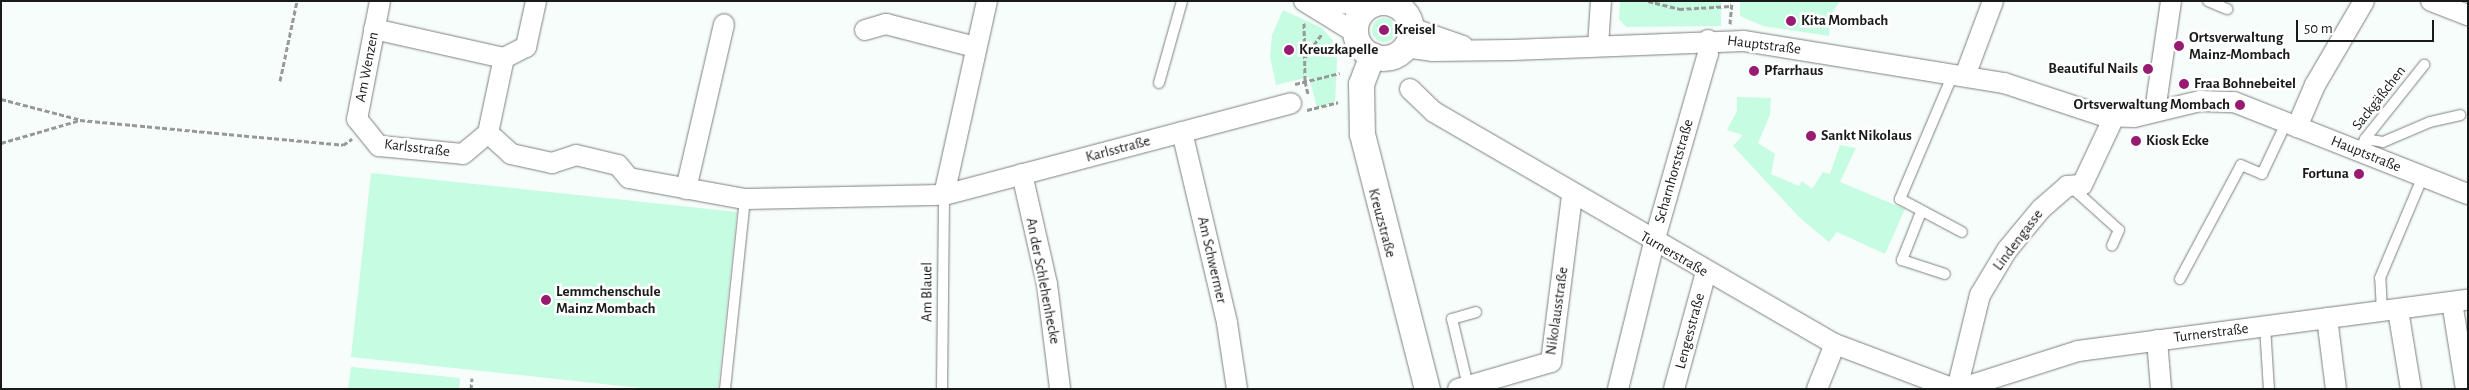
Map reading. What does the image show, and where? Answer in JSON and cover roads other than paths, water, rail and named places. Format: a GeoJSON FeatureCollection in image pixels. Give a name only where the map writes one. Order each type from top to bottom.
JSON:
{"type":"FeatureCollection","features":[{"type":"Feature","properties":{"kind":"street","name":"Am Wenzen"},"geometry":{"type":"LineString","coordinates":[[366,130],[357,120],[380,1]]}},
{"type":"Feature","properties":{"kind":"street"},"geometry":{"type":"LineString","coordinates":[[374,29],[504,58],[526,47],[536,1]]}},
{"type":"Feature","properties":{"kind":"street"},"geometry":{"type":"LineString","coordinates":[[944,196],[975,47],[987,1]]}},
{"type":"Feature","properties":{"kind":"street","name":"Hauptstraße"},"geometry":{"type":"LineString","coordinates":[[1334,1],[1394,4],[1408,23],[1470,49],[1598,46],[1708,40],[1772,44],[2004,83],[2114,117],[2163,110],[2199,114],[2263,115],[2362,146],[2423,176],[2468,194]]}},
{"type":"Feature","properties":{"kind":"street"},"geometry":{"type":"LineString","coordinates":[[1598,46],[1601,1]]}},
{"type":"Feature","properties":{"kind":"street"},"geometry":{"type":"LineString","coordinates":[[1959,75],[1993,1]]}},
{"type":"Feature","properties":{"kind":"street"},"geometry":{"type":"LineString","coordinates":[[2163,110],[2171,1]]}},
{"type":"Feature","properties":{"kind":"street"},"geometry":{"type":"LineString","coordinates":[[2291,125],[2364,1]]}},
{"type":"Feature","properties":{"kind":"street"},"geometry":{"type":"LineString","coordinates":[[2431,1],[2468,15]]}},
{"type":"Feature","properties":{"kind":"street"},"geometry":{"type":"LineString","coordinates":[[1374,4],[1358,19],[1356,33],[1361,46],[1372,55],[1393,56],[1408,23]]}},
{"type":"Feature","properties":{"kind":"street"},"geometry":{"type":"LineString","coordinates":[[1304,8],[1356,33]]}},
{"type":"Feature","properties":{"kind":"street"},"geometry":{"type":"LineString","coordinates":[[686,189],[724,24]]}},
{"type":"Feature","properties":{"kind":"street"},"geometry":{"type":"LineString","coordinates":[[865,30],[886,24],[975,47]]}},
{"type":"Feature","properties":{"kind":"street","name":"Scharnhorststraße"},"geometry":{"type":"LineString","coordinates":[[1618,389],[1654,242],[1708,54],[1708,40]]}},
{"type":"Feature","properties":{"kind":"street","name":"Kreuzstraße"},"geometry":{"type":"LineString","coordinates":[[1372,55],[1361,84],[1362,134],[1427,389]]}},
{"type":"Feature","properties":{"kind":"street"},"geometry":{"type":"LineString","coordinates":[[488,133],[504,58]]}},
{"type":"Feature","properties":{"kind":"street","name":"Turnerstraße"},"geometry":{"type":"LineString","coordinates":[[1410,89],[1434,112],[1572,195],[1835,344],[1957,389],[2078,351],[2460,301]]}},
{"type":"Feature","properties":{"kind":"street","name":"Karlsstraße"},"geometry":{"type":"LineString","coordinates":[[366,130],[379,146],[463,154],[488,133],[510,154],[552,163],[576,155],[618,164],[629,178],[745,199],[944,196],[1291,103]]}},
{"type":"Feature","properties":{"kind":"street"},"geometry":{"type":"LineString","coordinates":[[2082,185],[2114,117]]}},
{"type":"Feature","properties":{"kind":"street","name":"Am Schwermer"},"geometry":{"type":"LineString","coordinates":[[1182,132],[1227,323],[1237,389]]}},
{"type":"Feature","properties":{"kind":"street","name":"An der Schlehenhecke"},"geometry":{"type":"LineString","coordinates":[[1022,174],[1047,284],[1060,389]]}},
{"type":"Feature","properties":{"kind":"street","name":"Lindengasse"},"geometry":{"type":"LineString","coordinates":[[1957,389],[1980,295],[2007,250],[2041,209],[2060,191],[2067,186],[2082,185]]}},
{"type":"Feature","properties":{"kind":"street","name":"Nikolausstraße"},"geometry":{"type":"LineString","coordinates":[[1463,387],[1552,362],[1572,195]]}},
{"type":"Feature","properties":{"kind":"street","name":"Lengesstraße"},"geometry":{"type":"LineString","coordinates":[[1674,389],[1706,272]]}},
{"type":"Feature","properties":{"kind":"street"},"geometry":{"type":"LineString","coordinates":[[2460,301],[2466,389]]}},
{"type":"Feature","properties":{"kind":"street"},"geometry":{"type":"LineString","coordinates":[[2390,310],[2411,389]]}},
{"type":"Feature","properties":{"kind":"street"},"geometry":{"type":"LineString","coordinates":[[2327,318],[2336,389]]}},
{"type":"Feature","properties":{"kind":"street"},"geometry":{"type":"LineString","coordinates":[[2157,340],[2161,389]]}},
{"type":"Feature","properties":{"kind":"street"},"geometry":{"type":"LineString","coordinates":[[1817,389],[1835,344]]}},
{"type":"Feature","properties":{"kind":"lane"},"geometry":{"type":"LineString","coordinates":[[1159,83],[1182,1]]}},
{"type":"Feature","properties":{"kind":"lane"},"geometry":{"type":"LineString","coordinates":[[2208,1],[2227,9]]}},
{"type":"Feature","properties":{"kind":"lane","name":"Sackgäßchen"},"geometry":{"type":"LineString","coordinates":[[2362,146],[2424,65]]}},
{"type":"Feature","properties":{"kind":"lane"},"geometry":{"type":"LineString","coordinates":[[1959,75],[1900,198],[1921,212],[1962,232]]}},
{"type":"Feature","properties":{"kind":"lane"},"geometry":{"type":"LineString","coordinates":[[2362,146],[2383,142],[2430,122],[2460,114]]}},
{"type":"Feature","properties":{"kind":"lane"},"geometry":{"type":"LineString","coordinates":[[2180,280],[2241,166],[2262,174],[2291,125]]}},
{"type":"Feature","properties":{"kind":"lane"},"geometry":{"type":"LineString","coordinates":[[2390,310],[2380,278],[2423,176]]}},
{"type":"Feature","properties":{"kind":"lane"},"geometry":{"type":"LineString","coordinates":[[2082,185],[2078,193],[2119,230],[2112,246]]}},
{"type":"Feature","properties":{"kind":"lane","name":"Am Blauel"},"geometry":{"type":"LineString","coordinates":[[942,389],[944,196]]}},
{"type":"Feature","properties":{"kind":"lane"},"geometry":{"type":"LineString","coordinates":[[725,389],[745,199]]}},
{"type":"Feature","properties":{"kind":"lane"},"geometry":{"type":"LineString","coordinates":[[1921,212],[1902,260],[1946,274]]}},
{"type":"Feature","properties":{"kind":"lane"},"geometry":{"type":"LineString","coordinates":[[1463,387],[1452,319],[1476,312]]}},
{"type":"Feature","properties":{"kind":"lane"},"geometry":{"type":"LineString","coordinates":[[2265,326],[2269,389]]}},
{"type":"Feature","properties":{"kind":"place","name":"Kita Mombach"},"geometry":{"type":"Point","coordinates":[1791,21]}},
{"type":"Feature","properties":{"kind":"place","name":"Kreisel"},"geometry":{"type":"Point","coordinates":[1384,30]}},
{"type":"Feature","properties":{"kind":"place","name":"Ortsverwaltung Mainz-Mombach"},"geometry":{"type":"Point","coordinates":[2179,46]}},
{"type":"Feature","properties":{"kind":"place","name":"Kreuzkapelle"},"geometry":{"type":"Point","coordinates":[1289,50]}},
{"type":"Feature","properties":{"kind":"place","name":"Beautiful Nails"},"geometry":{"type":"Point","coordinates":[2148,69]}},
{"type":"Feature","properties":{"kind":"place","name":"Pfarrhaus"},"geometry":{"type":"Point","coordinates":[1754,71]}},
{"type":"Feature","properties":{"kind":"place","name":"Fraa Bohnebeitel"},"geometry":{"type":"Point","coordinates":[2184,84]}},
{"type":"Feature","properties":{"kind":"place","name":"Ortsverwaltung Mombach"},"geometry":{"type":"Point","coordinates":[2240,105]}},
{"type":"Feature","properties":{"kind":"place","name":"Sankt Nikolaus"},"geometry":{"type":"Point","coordinates":[1811,136]}},
{"type":"Feature","properties":{"kind":"place","name":"Kiosk Ecke"},"geometry":{"type":"Point","coordinates":[2136,141]}},
{"type":"Feature","properties":{"kind":"place","name":"Fortuna"},"geometry":{"type":"Point","coordinates":[2359,174]}},
{"type":"Feature","properties":{"kind":"place","name":"Lemmchenschule Mainz Mombach"},"geometry":{"type":"Point","coordinates":[546,300]}}]}
